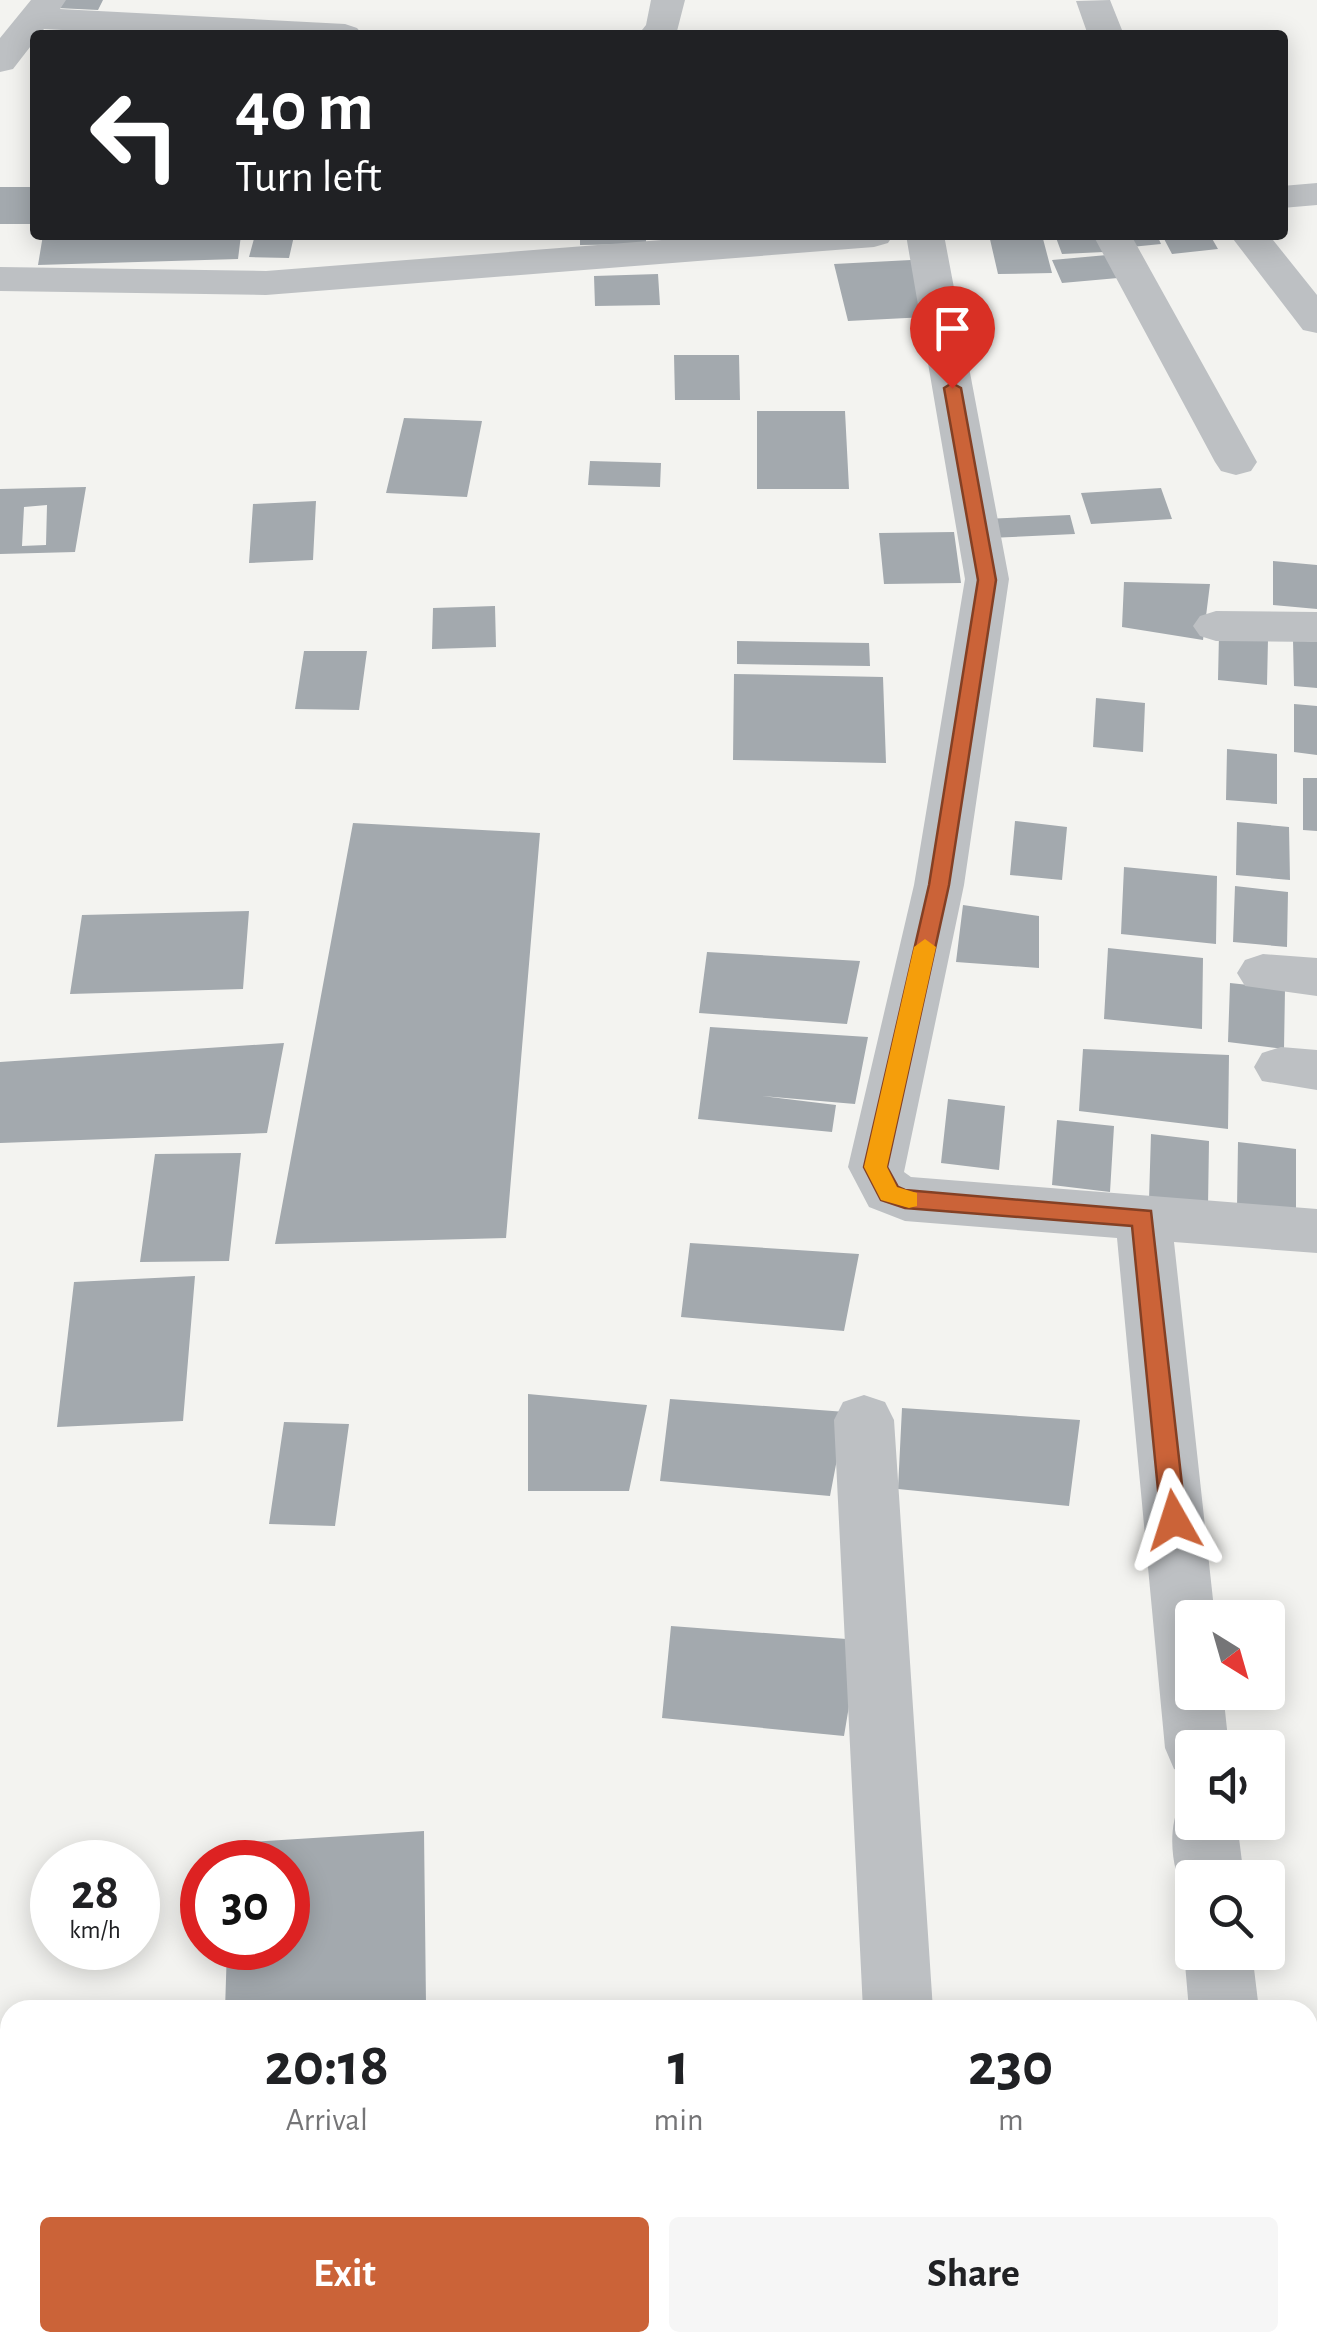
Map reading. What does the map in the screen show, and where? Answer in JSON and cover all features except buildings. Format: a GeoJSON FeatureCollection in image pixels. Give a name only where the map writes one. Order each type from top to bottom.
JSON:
{"type":"FeatureCollection","features":[{"type":"Feature","properties":{"kind":"street"},"geometry":{"type":"LineString","coordinates":[[662,30],[668,0]]}},
{"type":"Feature","properties":{"kind":"street"},"geometry":{"type":"LineString","coordinates":[[1093,2],[1104,30]]}},
{"type":"Feature","properties":{"kind":"street"},"geometry":{"type":"LineString","coordinates":[[0,61],[42,9],[287,30]]}},
{"type":"Feature","properties":{"kind":"street"},"geometry":{"type":"LineString","coordinates":[[1288,196],[1317,194]]}},
{"type":"Feature","properties":{"kind":"street"},"geometry":{"type":"LineString","coordinates":[[0,280],[266,282],[809,240]]}},
{"type":"Feature","properties":{"kind":"street"},"geometry":{"type":"LineString","coordinates":[[925,240],[987,580],[939,885],[875,1167],[890,1194],[905,1199],[1317,1231]]}},
{"type":"Feature","properties":{"kind":"street"},"geometry":{"type":"LineString","coordinates":[[1115,240],[1236,462]]}},
{"type":"Feature","properties":{"kind":"street"},"geometry":{"type":"LineString","coordinates":[[1252,240],[1317,321]]}},
{"type":"Feature","properties":{"kind":"street"},"geometry":{"type":"LineString","coordinates":[[1216,626],[1317,627]]}},
{"type":"Feature","properties":{"kind":"street"},"geometry":{"type":"LineString","coordinates":[[1263,973],[1317,976]]}},
{"type":"Feature","properties":{"kind":"street"},"geometry":{"type":"LineString","coordinates":[[1142,1217],[1195,1730]]}},
{"type":"Feature","properties":{"kind":"street"},"geometry":{"type":"LineString","coordinates":[[864,1420],[897,2000]]}},
{"type":"Feature","properties":{"kind":"street"},"geometry":{"type":"LineString","coordinates":[[1220,1970],[1223,2000]]}},
{"type":"Feature","properties":{"kind":"slow traffic"},"geometry":{"type":"LineString","coordinates":[[909,1199],[890,1194],[880,1184],[875,1167],[925,947]]}},
{"type":"Feature","properties":{"kind":"route"},"geometry":{"type":"LineString","coordinates":[[952,388],[987,580],[939,885],[875,1167],[880,1184],[890,1194],[905,1199],[1142,1217],[1174,1520]]}}]}
